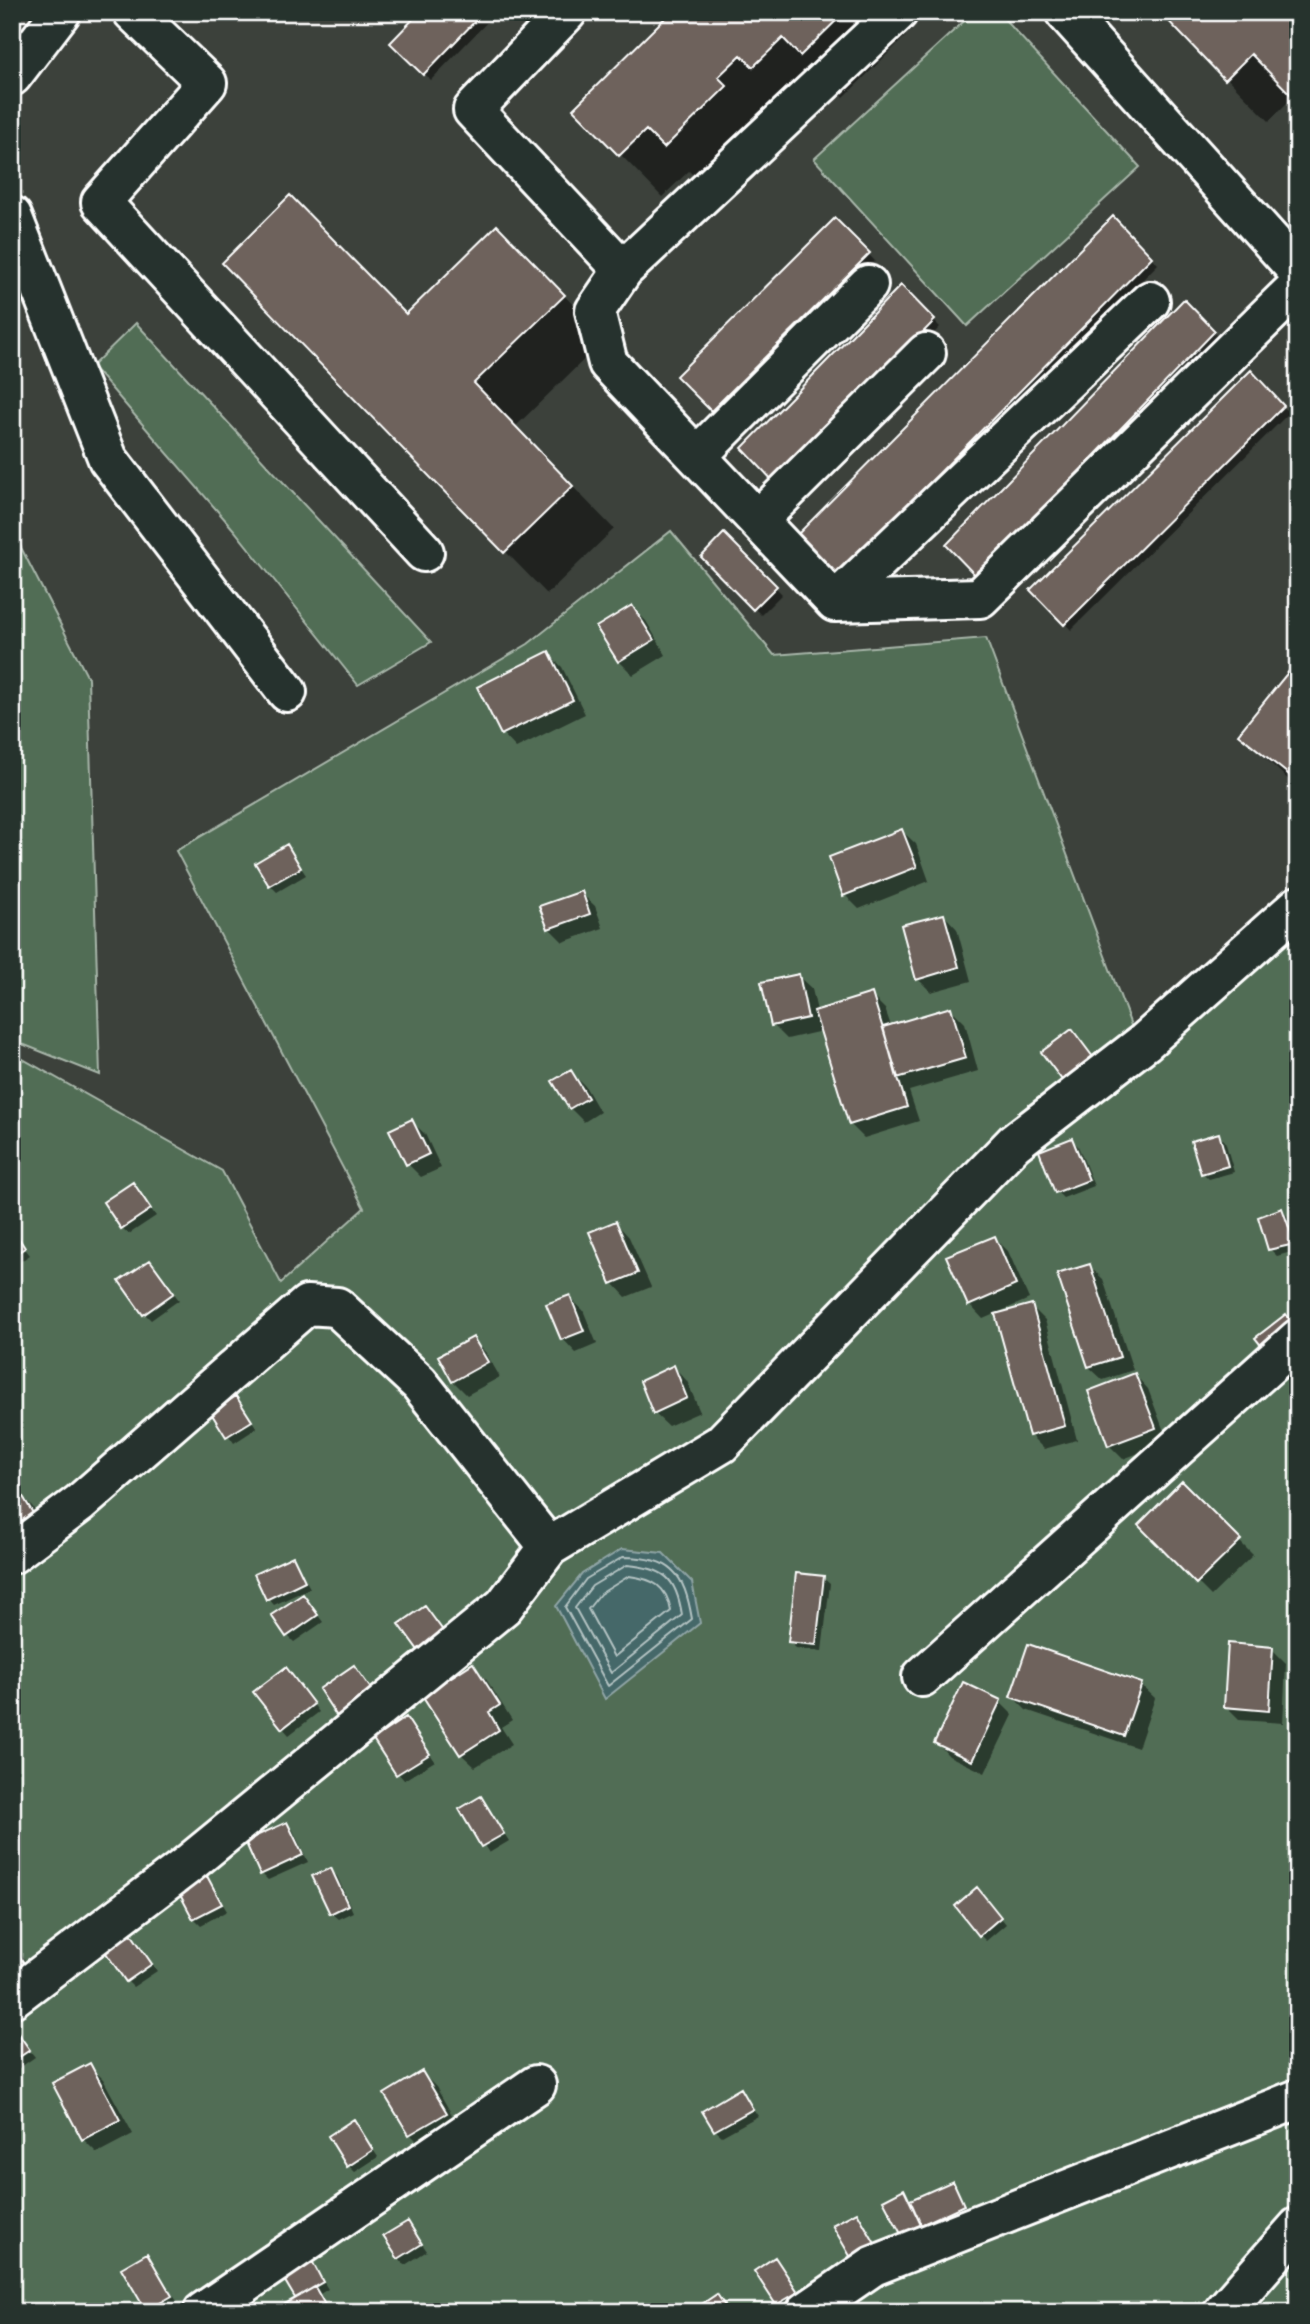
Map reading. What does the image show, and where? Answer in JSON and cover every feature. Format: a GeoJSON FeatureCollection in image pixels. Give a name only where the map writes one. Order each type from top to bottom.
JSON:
{"type":"FeatureCollection","features":[{"type":"Feature","properties":{"kind":"street"},"geometry":{"type":"LineString","coordinates":[[12,76],[61,12]]}},
{"type":"Feature","properties":{"kind":"street"},"geometry":{"type":"LineString","coordinates":[[133,12],[207,83],[101,202],[424,552]]}},
{"type":"Feature","properties":{"kind":"street"},"geometry":{"type":"LineString","coordinates":[[567,12],[473,110],[623,270]]}},
{"type":"Feature","properties":{"kind":"street"},"geometry":{"type":"LineString","coordinates":[[898,12],[623,270],[595,311],[608,363],[835,602],[981,598],[1298,286]]}},
{"type":"Feature","properties":{"kind":"street"},"geometry":{"type":"LineString","coordinates":[[1065,12],[1298,271]]}},
{"type":"Feature","properties":{"kind":"street"},"geometry":{"type":"LineString","coordinates":[[12,216],[108,459],[287,692]]}},
{"type":"Feature","properties":{"kind":"street"},"geometry":{"type":"LineString","coordinates":[[697,456],[868,285]]}},
{"type":"Feature","properties":{"kind":"street"},"geometry":{"type":"LineString","coordinates":[[835,602],[1150,301]]}},
{"type":"Feature","properties":{"kind":"street"},"geometry":{"type":"LineString","coordinates":[[758,520],[926,353]]}},
{"type":"Feature","properties":{"kind":"street"},"geometry":{"type":"LineString","coordinates":[[12,1998],[186,1866],[503,1606],[549,1547],[721,1444],[1014,1143],[1145,1042],[1298,906]]}},
{"type":"Feature","properties":{"kind":"street"},"geometry":{"type":"LineString","coordinates":[[12,1554],[80,1503],[307,1305],[337,1307],[419,1383],[549,1547]]}},
{"type":"Feature","properties":{"kind":"street"},"geometry":{"type":"LineString","coordinates":[[922,1677],[1298,1339]]}},
{"type":"Feature","properties":{"kind":"street"},"geometry":{"type":"LineString","coordinates":[[203,2312],[536,2085]]}},
{"type":"Feature","properties":{"kind":"street"},"geometry":{"type":"LineString","coordinates":[[806,2312],[873,2266],[1298,2099]]}},
{"type":"Feature","properties":{"kind":"street"},"geometry":{"type":"LineString","coordinates":[[1223,2312],[1298,2227]]}},
{"type":"Feature","properties":{"kind":"green space"},"geometry":{"type":"Polygon","coordinates":[[[974,12],[998,12],[1140,167],[967,326],[814,159],[974,12]]]}},
{"type":"Feature","properties":{"kind":"green space"},"geometry":{"type":"Polygon","coordinates":[[[136,323],[431,642],[358,685],[234,530],[92,366],[136,323]]]}},
{"type":"Feature","properties":{"kind":"green space"},"geometry":{"type":"Polygon","coordinates":[[[12,530],[88,678],[100,1075],[12,1040],[12,530]]]}},
{"type":"Feature","properties":{"kind":"green space"},"geometry":{"type":"Polygon","coordinates":[[[671,531],[774,655],[986,638],[1144,1060],[1298,927],[1298,2312],[12,2312],[12,1053],[222,1171],[281,1283],[364,1208],[176,851],[528,644],[671,531]]]}},
{"type":"Feature","properties":{"kind":"water"},"geometry":{"type":"Polygon","coordinates":[[[622,1549],[663,1553],[692,1582],[700,1623],[605,1699],[556,1606],[582,1574],[622,1549]]]}},
{"type":"Feature","properties":{"kind":"building"},"geometry":{"type":"Polygon","coordinates":[[[420,12],[484,12],[423,75],[390,43],[420,12]]]}},
{"type":"Feature","properties":{"kind":"building"},"geometry":{"type":"Polygon","coordinates":[[[671,12],[845,12],[800,56],[783,38],[753,67],[741,55],[718,77],[727,86],[664,148],[646,130],[619,156],[573,109],[671,12]]]}},
{"type":"Feature","properties":{"kind":"building"},"geometry":{"type":"Polygon","coordinates":[[[1160,12],[1278,12],[1285,20],[1293,12],[1298,12],[1298,102],[1251,54],[1225,80],[1160,12]]]}},
{"type":"Feature","properties":{"kind":"building"},"geometry":{"type":"Polygon","coordinates":[[[290,195],[406,314],[497,225],[565,295],[474,383],[573,486],[504,553],[222,263],[290,195]]]}},
{"type":"Feature","properties":{"kind":"building"},"geometry":{"type":"Polygon","coordinates":[[[1113,216],[1152,257],[838,576],[798,534],[1113,216]]]}},
{"type":"Feature","properties":{"kind":"building"},"geometry":{"type":"Polygon","coordinates":[[[835,218],[870,253],[711,411],[676,376],[835,218]]]}},
{"type":"Feature","properties":{"kind":"building"},"geometry":{"type":"Polygon","coordinates":[[[901,285],[935,320],[775,483],[742,448],[901,285]]]}},
{"type":"Feature","properties":{"kind":"building"},"geometry":{"type":"Polygon","coordinates":[[[1184,299],[1215,331],[977,577],[946,545],[1184,299]]]}},
{"type":"Feature","properties":{"kind":"building"},"geometry":{"type":"Polygon","coordinates":[[[1251,370],[1284,406],[1064,625],[1030,590],[1251,370]]]}},
{"type":"Feature","properties":{"kind":"building"},"geometry":{"type":"Polygon","coordinates":[[[724,533],[777,586],[753,610],[701,557],[724,533]]]}},
{"type":"Feature","properties":{"kind":"building"},"geometry":{"type":"Polygon","coordinates":[[[632,605],[654,640],[618,662],[596,627],[632,605]]]}},
{"type":"Feature","properties":{"kind":"building"},"geometry":{"type":"Polygon","coordinates":[[[549,651],[573,700],[501,735],[477,687],[549,651]]]}},
{"type":"Feature","properties":{"kind":"building"},"geometry":{"type":"Polygon","coordinates":[[[1298,660],[1298,782],[1238,734],[1298,660]]]}},
{"type":"Feature","properties":{"kind":"building"},"geometry":{"type":"Polygon","coordinates":[[[902,829],[917,867],[843,896],[829,857],[902,829]]]}},
{"type":"Feature","properties":{"kind":"building"},"geometry":{"type":"Polygon","coordinates":[[[287,844],[301,868],[269,886],[255,863],[287,844]]]}},
{"type":"Feature","properties":{"kind":"building"},"geometry":{"type":"Polygon","coordinates":[[[582,891],[590,914],[548,929],[539,906],[582,891]]]}},
{"type":"Feature","properties":{"kind":"building"},"geometry":{"type":"Polygon","coordinates":[[[944,914],[959,967],[916,980],[901,925],[944,914]]]}},
{"type":"Feature","properties":{"kind":"building"},"geometry":{"type":"Polygon","coordinates":[[[799,974],[808,1018],[771,1026],[761,982],[799,974]]]}},
{"type":"Feature","properties":{"kind":"building"},"geometry":{"type":"Polygon","coordinates":[[[872,993],[907,1107],[849,1125],[814,1011],[872,993]]]}},
{"type":"Feature","properties":{"kind":"building"},"geometry":{"type":"Polygon","coordinates":[[[951,1007],[966,1058],[897,1078],[883,1027],[951,1007]]]}},
{"type":"Feature","properties":{"kind":"building"},"geometry":{"type":"Polygon","coordinates":[[[1072,1029],[1093,1057],[1062,1080],[1041,1052],[1072,1029]]]}},
{"type":"Feature","properties":{"kind":"building"},"geometry":{"type":"Polygon","coordinates":[[[571,1070],[588,1098],[569,1109],[552,1081],[571,1070]]]}},
{"type":"Feature","properties":{"kind":"building"},"geometry":{"type":"Polygon","coordinates":[[[412,1119],[429,1154],[406,1165],[389,1130],[412,1119]]]}},
{"type":"Feature","properties":{"kind":"building"},"geometry":{"type":"Polygon","coordinates":[[[1219,1133],[1228,1166],[1201,1174],[1191,1141],[1219,1133]]]}},
{"type":"Feature","properties":{"kind":"building"},"geometry":{"type":"Polygon","coordinates":[[[1072,1138],[1089,1180],[1055,1193],[1039,1151],[1072,1138]]]}},
{"type":"Feature","properties":{"kind":"building"},"geometry":{"type":"Polygon","coordinates":[[[133,1182],[151,1209],[121,1229],[103,1202],[133,1182]]]}},
{"type":"Feature","properties":{"kind":"building"},"geometry":{"type":"Polygon","coordinates":[[[1282,1208],[1295,1244],[1268,1250],[1258,1217],[1282,1208]]]}},
{"type":"Feature","properties":{"kind":"building"},"geometry":{"type":"Polygon","coordinates":[[[616,1221],[638,1273],[611,1284],[589,1232],[616,1221]]]}},
{"type":"Feature","properties":{"kind":"building"},"geometry":{"type":"Polygon","coordinates":[[[12,1230],[25,1248],[12,1256],[12,1230]]]}},
{"type":"Feature","properties":{"kind":"building"},"geometry":{"type":"Polygon","coordinates":[[[995,1236],[1016,1285],[968,1306],[946,1256],[995,1236]]]}},
{"type":"Feature","properties":{"kind":"building"},"geometry":{"type":"Polygon","coordinates":[[[150,1260],[174,1293],[143,1315],[119,1281],[150,1260]]]}},
{"type":"Feature","properties":{"kind":"building"},"geometry":{"type":"Polygon","coordinates":[[[1090,1264],[1120,1357],[1088,1367],[1057,1274],[1090,1264]]]}},
{"type":"Feature","properties":{"kind":"building"},"geometry":{"type":"Polygon","coordinates":[[[570,1295],[584,1331],[561,1340],[546,1304],[570,1295]]]}},
{"type":"Feature","properties":{"kind":"building"},"geometry":{"type":"Polygon","coordinates":[[[1032,1304],[1065,1426],[1029,1436],[995,1314],[1032,1304]]]}},
{"type":"Feature","properties":{"kind":"building"},"geometry":{"type":"Polygon","coordinates":[[[1286,1314],[1298,1330],[1268,1354],[1255,1338],[1286,1314]]]}},
{"type":"Feature","properties":{"kind":"building"},"geometry":{"type":"Polygon","coordinates":[[[473,1337],[488,1362],[452,1382],[438,1356],[473,1337]]]}},
{"type":"Feature","properties":{"kind":"building"},"geometry":{"type":"Polygon","coordinates":[[[674,1365],[687,1398],[653,1414],[640,1381],[674,1365]]]}},
{"type":"Feature","properties":{"kind":"building"},"geometry":{"type":"Polygon","coordinates":[[[1135,1373],[1156,1428],[1108,1446],[1088,1391],[1135,1373]]]}},
{"type":"Feature","properties":{"kind":"building"},"geometry":{"type":"Polygon","coordinates":[[[236,1396],[252,1421],[226,1437],[211,1413],[236,1396]]]}},
{"type":"Feature","properties":{"kind":"building"},"geometry":{"type":"Polygon","coordinates":[[[1182,1481],[1241,1540],[1196,1584],[1138,1525],[1182,1481]]]}},
{"type":"Feature","properties":{"kind":"building"},"geometry":{"type":"Polygon","coordinates":[[[19,1490],[39,1523],[12,1539],[12,1494],[19,1490]]]}},
{"type":"Feature","properties":{"kind":"building"},"geometry":{"type":"Polygon","coordinates":[[[293,1556],[305,1581],[266,1600],[254,1574],[293,1556]]]}},
{"type":"Feature","properties":{"kind":"building"},"geometry":{"type":"Polygon","coordinates":[[[796,1573],[824,1576],[816,1645],[788,1642],[796,1573]]]}},
{"type":"Feature","properties":{"kind":"building"},"geometry":{"type":"Polygon","coordinates":[[[303,1594],[318,1615],[286,1637],[271,1615],[303,1594]]]}},
{"type":"Feature","properties":{"kind":"building"},"geometry":{"type":"Polygon","coordinates":[[[425,1606],[444,1632],[418,1650],[399,1624],[425,1606]]]}},
{"type":"Feature","properties":{"kind":"building"},"geometry":{"type":"Polygon","coordinates":[[[1228,1643],[1273,1647],[1269,1711],[1224,1707],[1228,1643]]]}},
{"type":"Feature","properties":{"kind":"building"},"geometry":{"type":"Polygon","coordinates":[[[1028,1644],[1142,1683],[1124,1736],[1010,1697],[1028,1644]]]}},
{"type":"Feature","properties":{"kind":"building"},"geometry":{"type":"Polygon","coordinates":[[[473,1663],[500,1705],[489,1712],[499,1730],[460,1755],[422,1696],[473,1663]]]}},
{"type":"Feature","properties":{"kind":"building"},"geometry":{"type":"Polygon","coordinates":[[[354,1665],[374,1693],[338,1718],[319,1689],[354,1665]]]}},
{"type":"Feature","properties":{"kind":"building"},"geometry":{"type":"Polygon","coordinates":[[[286,1667],[314,1704],[282,1729],[253,1692],[286,1667]]]}},
{"type":"Feature","properties":{"kind":"building"},"geometry":{"type":"Polygon","coordinates":[[[963,1682],[1001,1700],[972,1761],[934,1743],[963,1682]]]}},
{"type":"Feature","properties":{"kind":"building"},"geometry":{"type":"Polygon","coordinates":[[[406,1717],[430,1754],[396,1775],[373,1739],[406,1717]]]}},
{"type":"Feature","properties":{"kind":"building"},"geometry":{"type":"Polygon","coordinates":[[[481,1796],[504,1834],[481,1847],[459,1809],[481,1796]]]}},
{"type":"Feature","properties":{"kind":"building"},"geometry":{"type":"Polygon","coordinates":[[[287,1822],[303,1855],[260,1875],[245,1841],[287,1822]]]}},
{"type":"Feature","properties":{"kind":"building"},"geometry":{"type":"Polygon","coordinates":[[[331,1868],[348,1905],[330,1914],[312,1876],[331,1868]]]}},
{"type":"Feature","properties":{"kind":"building"},"geometry":{"type":"Polygon","coordinates":[[[207,1876],[222,1904],[193,1919],[178,1891],[207,1876]]]}},
{"type":"Feature","properties":{"kind":"building"},"geometry":{"type":"Polygon","coordinates":[[[977,1887],[1001,1917],[979,1936],[955,1906],[977,1887]]]}},
{"type":"Feature","properties":{"kind":"building"},"geometry":{"type":"Polygon","coordinates":[[[130,1932],[152,1964],[126,1982],[104,1950],[130,1932]]]}},
{"type":"Feature","properties":{"kind":"building"},"geometry":{"type":"Polygon","coordinates":[[[12,1945],[26,1966],[12,1975],[12,1945]]]}},
{"type":"Feature","properties":{"kind":"building"},"geometry":{"type":"Polygon","coordinates":[[[12,2025],[30,2050],[12,2062],[12,2025]]]}},
{"type":"Feature","properties":{"kind":"building"},"geometry":{"type":"Polygon","coordinates":[[[90,2063],[120,2120],[82,2140],[52,2083],[90,2063]]]}},
{"type":"Feature","properties":{"kind":"building"},"geometry":{"type":"Polygon","coordinates":[[[422,2071],[447,2113],[409,2135],[384,2094],[422,2071]]]}},
{"type":"Feature","properties":{"kind":"building"},"geometry":{"type":"Polygon","coordinates":[[[741,2088],[753,2109],[714,2131],[702,2111],[741,2088]]]}},
{"type":"Feature","properties":{"kind":"building"},"geometry":{"type":"Polygon","coordinates":[[[354,2119],[373,2150],[347,2167],[328,2136],[354,2119]]]}},
{"type":"Feature","properties":{"kind":"building"},"geometry":{"type":"Polygon","coordinates":[[[953,2181],[964,2205],[921,2225],[910,2200],[953,2181]]]}},
{"type":"Feature","properties":{"kind":"building"},"geometry":{"type":"Polygon","coordinates":[[[904,2189],[921,2225],[901,2234],[883,2200],[904,2189]]]}},
{"type":"Feature","properties":{"kind":"building"},"geometry":{"type":"Polygon","coordinates":[[[857,2212],[878,2249],[854,2263],[832,2225],[857,2212]]]}},
{"type":"Feature","properties":{"kind":"building"},"geometry":{"type":"Polygon","coordinates":[[[408,2221],[422,2244],[398,2259],[383,2236],[408,2221]]]}},
{"type":"Feature","properties":{"kind":"building"},"geometry":{"type":"Polygon","coordinates":[[[147,2253],[172,2296],[146,2311],[121,2268],[147,2253]]]}},
{"type":"Feature","properties":{"kind":"building"},"geometry":{"type":"Polygon","coordinates":[[[775,2257],[798,2292],[776,2305],[754,2271],[775,2257]]]}},
{"type":"Feature","properties":{"kind":"building"},"geometry":{"type":"Polygon","coordinates":[[[311,2259],[323,2282],[295,2298],[282,2276],[311,2259]]]}},
{"type":"Feature","properties":{"kind":"building"},"geometry":{"type":"Polygon","coordinates":[[[315,2287],[329,2312],[289,2312],[285,2304],[315,2287]]]}},
{"type":"Feature","properties":{"kind":"building"},"geometry":{"type":"Polygon","coordinates":[[[717,2294],[729,2312],[703,2312],[699,2306],[717,2294]]]}}]}
